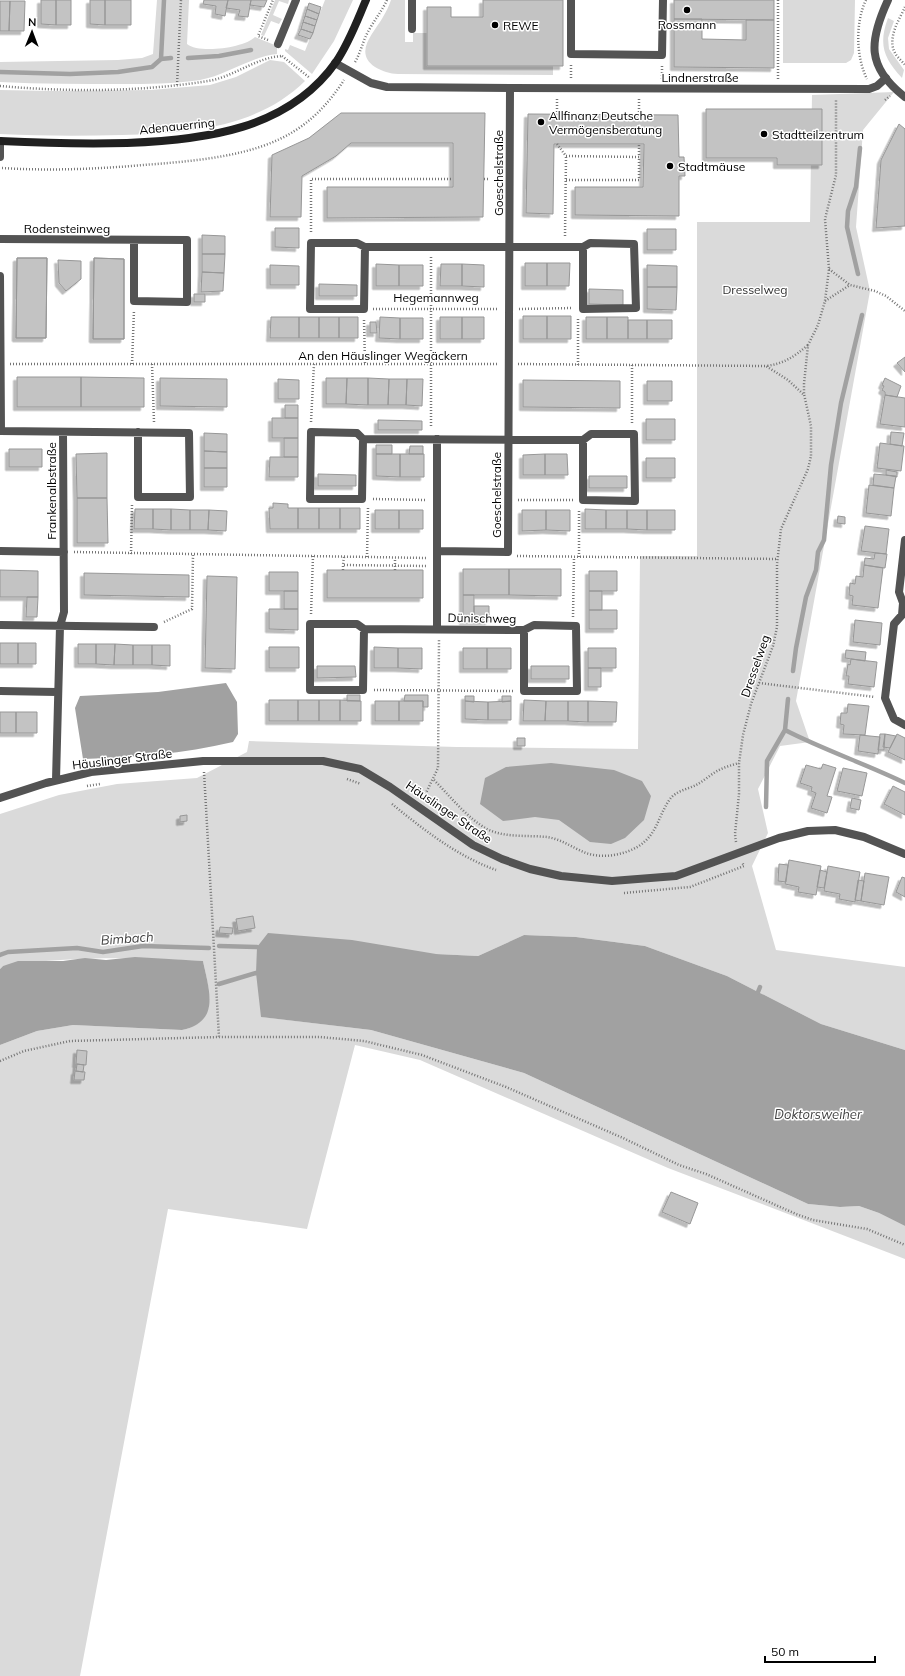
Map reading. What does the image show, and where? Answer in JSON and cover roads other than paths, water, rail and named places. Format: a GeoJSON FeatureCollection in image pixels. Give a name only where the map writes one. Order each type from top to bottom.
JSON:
{"type":"FeatureCollection","features":[{"type":"Feature","properties":{"kind":"main road","name":"Adenauerring"},"geometry":{"type":"LineString","coordinates":[[0,141],[102,144],[192,139],[249,126],[276,114],[295,102],[317,84],[335,63],[348,42],[366,0]]}},
{"type":"Feature","properties":{"kind":"street"},"geometry":{"type":"LineString","coordinates":[[279,48],[296,0]]}},
{"type":"Feature","properties":{"kind":"street"},"geometry":{"type":"LineString","coordinates":[[412,0],[412,29]]}},
{"type":"Feature","properties":{"kind":"street"},"geometry":{"type":"LineString","coordinates":[[571,0],[571,54],[662,55],[663,0]]}},
{"type":"Feature","properties":{"kind":"street"},"geometry":{"type":"LineString","coordinates":[[888,0],[878,25],[873,50],[880,72],[905,96]]}},
{"type":"Feature","properties":{"kind":"street"},"geometry":{"type":"LineString","coordinates":[[335,63],[371,83],[387,87],[510,88]]}},
{"type":"Feature","properties":{"kind":"street","name":"Lindnerstraße"},"geometry":{"type":"LineString","coordinates":[[510,88],[836,90],[869,89],[878,86],[886,78]]}},
{"type":"Feature","properties":{"kind":"street","name":"Goeschelstraße"},"geometry":{"type":"LineString","coordinates":[[437,559],[508,552],[510,88]]}},
{"type":"Feature","properties":{"kind":"street"},"geometry":{"type":"LineString","coordinates":[[0,141],[0,157]]}},
{"type":"Feature","properties":{"kind":"street","name":"Rodensteinweg"},"geometry":{"type":"LineString","coordinates":[[0,239],[187,240],[187,302],[134,301],[134,240]]}},
{"type":"Feature","properties":{"kind":"street"},"geometry":{"type":"LineString","coordinates":[[364,247],[364,309],[310,309],[311,243],[357,243],[364,247],[583,247],[590,243],[634,244],[636,308],[580,308],[583,247]]}},
{"type":"Feature","properties":{"kind":"street","name":"Frankenalbstraße"},"geometry":{"type":"LineString","coordinates":[[0,276],[2,364],[0,431],[63,432],[64,612],[60,626],[56,780]]}},
{"type":"Feature","properties":{"kind":"street"},"geometry":{"type":"LineString","coordinates":[[63,432],[138,432],[155,432],[189,433],[190,497],[138,497],[138,432]]}},
{"type":"Feature","properties":{"kind":"street","name":"Goeschelstraße"},"geometry":{"type":"LineString","coordinates":[[363,439],[365,499],[310,499],[311,432],[357,433],[363,439],[508,439]]}},
{"type":"Feature","properties":{"kind":"street"},"geometry":{"type":"LineString","coordinates":[[508,439],[583,440],[590,434],[634,434],[635,501],[581,500],[583,440]]}},
{"type":"Feature","properties":{"kind":"street"},"geometry":{"type":"LineString","coordinates":[[434,439],[437,500],[438,629]]}},
{"type":"Feature","properties":{"kind":"street"},"geometry":{"type":"LineString","coordinates":[[905,540],[899,592],[904,604],[902,615],[894,624],[885,698],[894,719],[905,725]]}},
{"type":"Feature","properties":{"kind":"street","name":"Frankenalbstraße"},"geometry":{"type":"LineString","coordinates":[[0,551],[64,552]]}},
{"type":"Feature","properties":{"kind":"street","name":"Dünischweg"},"geometry":{"type":"LineString","coordinates":[[364,629],[364,690],[310,690],[310,624],[358,624],[364,629],[524,630],[534,625],[576,626],[577,691],[524,691],[524,630]]}},
{"type":"Feature","properties":{"kind":"street"},"geometry":{"type":"LineString","coordinates":[[0,625],[154,626]]}},
{"type":"Feature","properties":{"kind":"street"},"geometry":{"type":"LineString","coordinates":[[0,691],[58,692]]}},
{"type":"Feature","properties":{"kind":"street","name":"Häuslinger Straße"},"geometry":{"type":"LineString","coordinates":[[0,798],[56,780],[91,772],[203,761],[323,761],[360,769],[390,787],[473,845],[523,866],[561,876],[612,881],[676,876],[778,838],[808,832],[835,830],[864,837],[905,854]]}},
{"type":"Feature","properties":{"kind":"water"},"geometry":{"type":"Polygon","coordinates":[[[226,683],[237,702],[238,734],[233,742],[158,754],[83,759],[75,708],[80,696],[158,692],[226,683]]]}},
{"type":"Feature","properties":{"kind":"water"},"geometry":{"type":"Polygon","coordinates":[[[551,763],[614,770],[642,781],[651,796],[644,820],[625,838],[611,844],[590,842],[559,820],[535,817],[503,821],[480,804],[485,778],[506,767],[551,763]]]}},
{"type":"Feature","properties":{"kind":"water","name":"Doktorsweiher"},"geometry":{"type":"Polygon","coordinates":[[[268,933],[352,940],[436,954],[478,956],[524,935],[576,937],[645,946],[727,976],[821,1024],[905,1050],[905,1226],[879,1213],[859,1206],[840,1207],[808,1204],[524,1073],[371,1030],[261,1017],[256,973],[257,947],[268,933]]]}},
{"type":"Feature","properties":{"kind":"water"},"geometry":{"type":"Polygon","coordinates":[[[135,957],[203,961],[208,983],[209,1003],[203,1020],[194,1026],[182,1030],[73,1025],[37,1031],[0,1045],[0,969],[3,966],[18,961],[63,961],[85,958],[106,960],[135,957]]]}},
{"type":"Feature","properties":{"kind":"waterway"},"geometry":{"type":"LineString","coordinates":[[0,72],[70,74],[118,72],[152,67],[161,59],[164,0]]}},
{"type":"Feature","properties":{"kind":"waterway"},"geometry":{"type":"LineString","coordinates":[[188,58],[219,56],[251,50]]}},
{"type":"Feature","properties":{"kind":"waterway"},"geometry":{"type":"LineString","coordinates":[[161,59],[171,58]]}},
{"type":"Feature","properties":{"kind":"waterway"},"geometry":{"type":"LineString","coordinates":[[858,274],[847,227],[848,211],[856,187],[860,148]]}},
{"type":"Feature","properties":{"kind":"waterway"},"geometry":{"type":"LineString","coordinates":[[793,671],[806,597],[816,570],[818,552],[824,540],[831,465],[841,403],[862,315]]}},
{"type":"Feature","properties":{"kind":"waterway"},"geometry":{"type":"LineString","coordinates":[[766,807],[767,761],[785,730],[788,699]]}},
{"type":"Feature","properties":{"kind":"waterway"},"geometry":{"type":"LineString","coordinates":[[785,730],[905,783]]}},
{"type":"Feature","properties":{"kind":"waterway","name":"Bimbach"},"geometry":{"type":"LineString","coordinates":[[0,955],[8,952],[77,948],[103,952],[143,946],[209,948]]}},
{"type":"Feature","properties":{"kind":"waterway","name":"Bimbach"},"geometry":{"type":"LineString","coordinates":[[219,946],[257,947]]}},
{"type":"Feature","properties":{"kind":"waterway"},"geometry":{"type":"LineString","coordinates":[[219,984],[256,973]]}},
{"type":"Feature","properties":{"kind":"waterway"},"geometry":{"type":"LineString","coordinates":[[758,992],[760,987]]}},
{"type":"Feature","properties":{"kind":"place","name":"Rossmann"},"geometry":{"type":"Point","coordinates":[687,10]}},
{"type":"Feature","properties":{"kind":"place","name":"REWE"},"geometry":{"type":"Point","coordinates":[495,25]}},
{"type":"Feature","properties":{"kind":"place","name":"Allfinanz Deutsche Vermögensberatung"},"geometry":{"type":"Point","coordinates":[541,122]}},
{"type":"Feature","properties":{"kind":"place","name":"Stadtteilzentrum"},"geometry":{"type":"Point","coordinates":[764,134]}},
{"type":"Feature","properties":{"kind":"place","name":"Stadtmäuse"},"geometry":{"type":"Point","coordinates":[670,166]}},
{"type":"Feature","properties":{"kind":"park label","name":"Dresselweg"},"geometry":{"type":"Point","coordinates":[755,289]}}]}
